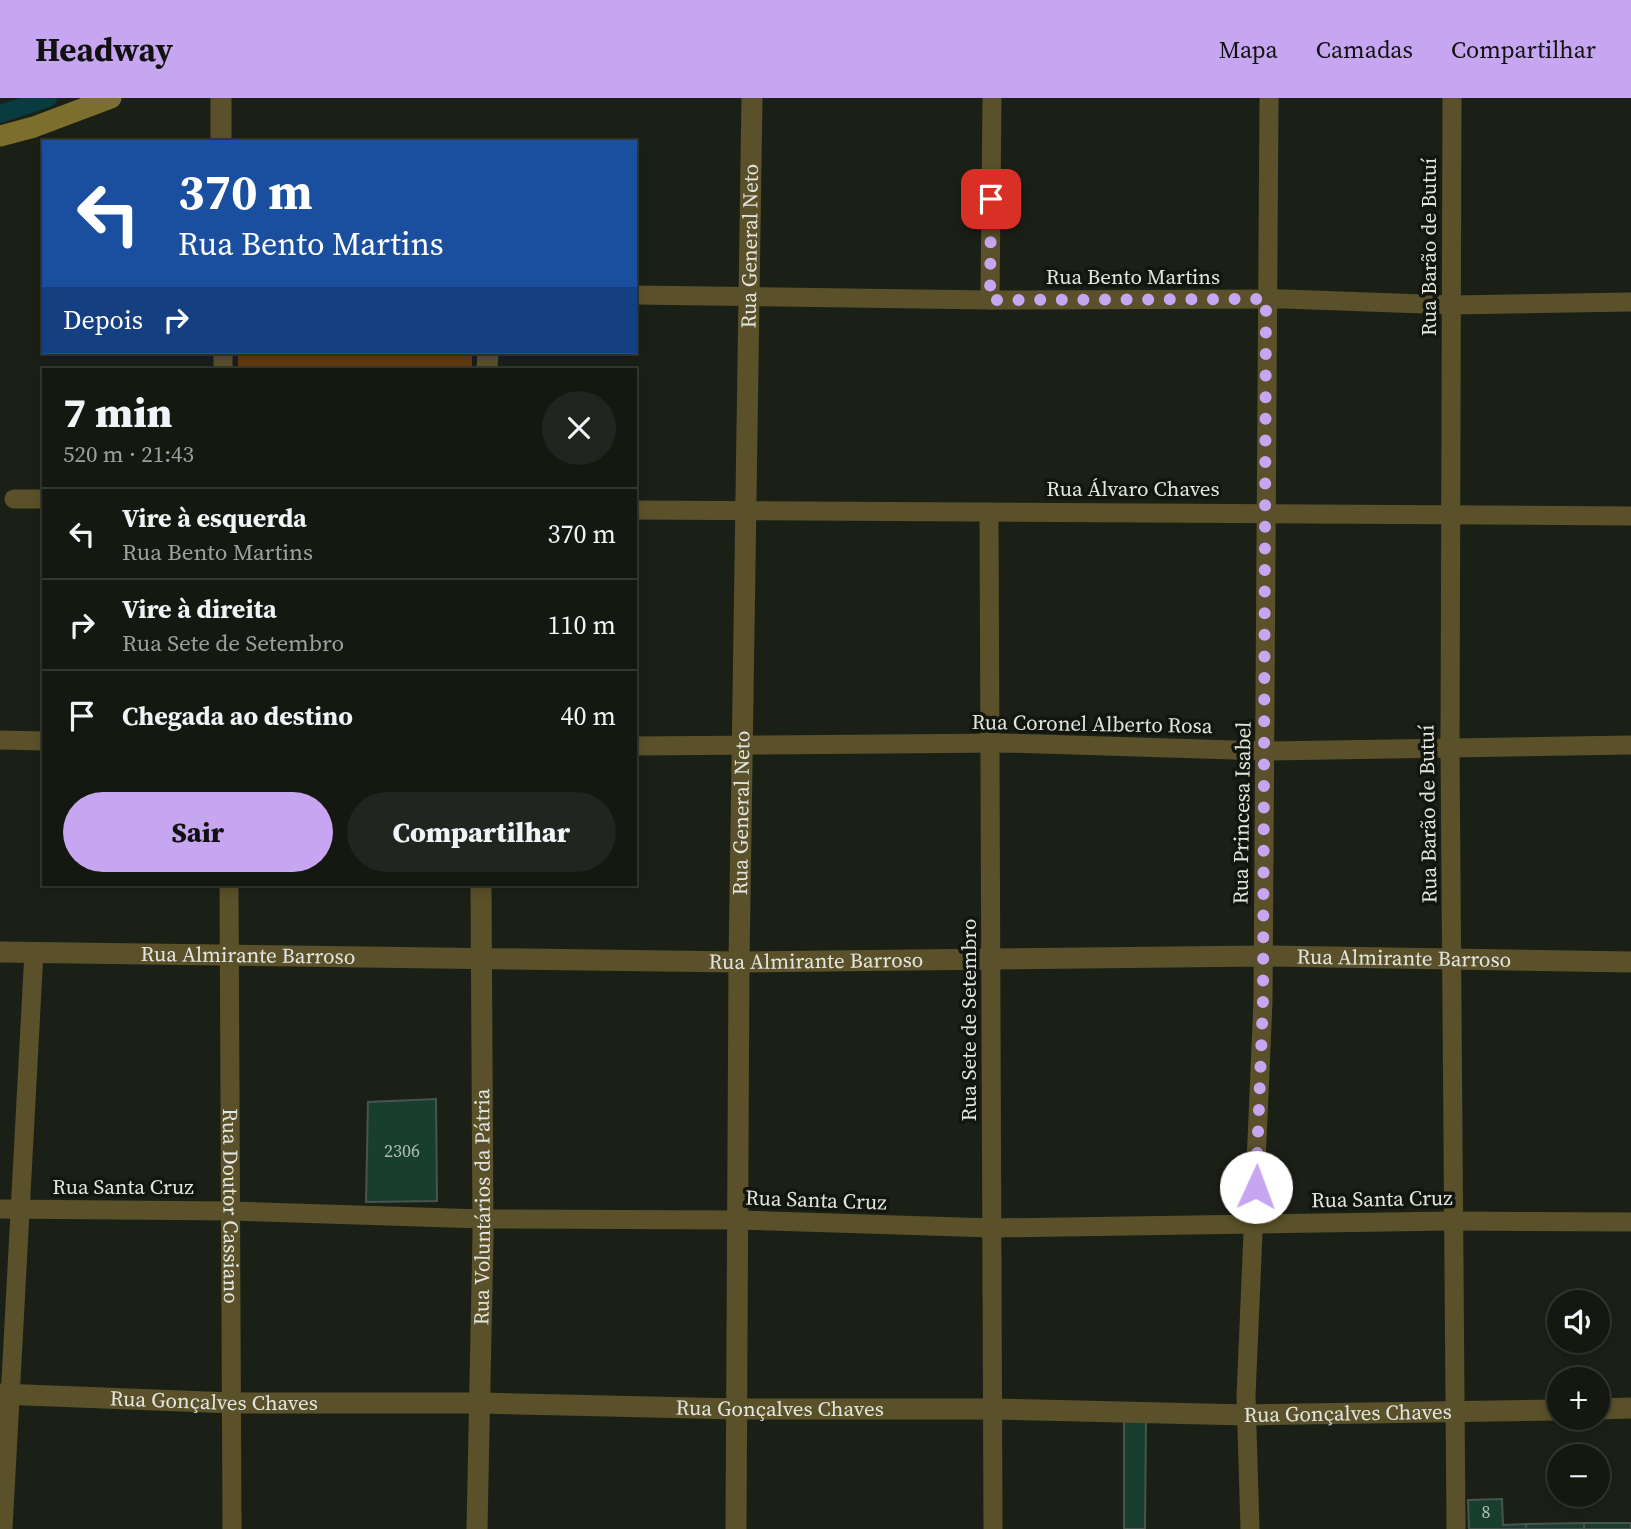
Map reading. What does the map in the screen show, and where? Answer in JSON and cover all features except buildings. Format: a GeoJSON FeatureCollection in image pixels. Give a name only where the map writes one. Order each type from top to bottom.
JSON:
{"type":"FeatureCollection","features":[{"type":"Feature","properties":{"kind":"main road"},"geometry":{"type":"LineString","coordinates":[[0,136],[34,127],[111,98]]}},
{"type":"Feature","properties":{"kind":"street"},"geometry":{"type":"LineString","coordinates":[[221,98],[221,140]]}},
{"type":"Feature","properties":{"kind":"street","name":"Rua General Neto"},"geometry":{"type":"LineString","coordinates":[[736,1529],[739,962],[751,98]]}},
{"type":"Feature","properties":{"kind":"street"},"geometry":{"type":"LineString","coordinates":[[990,300],[992,98]]}},
{"type":"Feature","properties":{"kind":"street","name":"Rua Princesa Isabel"},"geometry":{"type":"LineString","coordinates":[[1250,1529],[1246,1415],[1263,956],[1266,751],[1269,98]]}},
{"type":"Feature","properties":{"kind":"street","name":"Rua Barão de Butuí"},"geometry":{"type":"LineString","coordinates":[[1452,98],[1450,749],[1452,1221],[1457,1529]]}},
{"type":"Feature","properties":{"kind":"street","name":"Rua Bento Martins"},"geometry":{"type":"LineString","coordinates":[[637,295],[990,300],[1266,299],[1451,305],[1631,303]]}},
{"type":"Feature","properties":{"kind":"street"},"geometry":{"type":"LineString","coordinates":[[14,499],[42,499]]}},
{"type":"Feature","properties":{"kind":"street","name":"Rua Álvaro Chaves"},"geometry":{"type":"LineString","coordinates":[[637,510],[1631,516]]}},
{"type":"Feature","properties":{"kind":"street","name":"Rua Sete de Setembro"},"geometry":{"type":"LineString","coordinates":[[989,512],[993,1529]]}},
{"type":"Feature","properties":{"kind":"street"},"geometry":{"type":"LineString","coordinates":[[0,740],[42,741]]}},
{"type":"Feature","properties":{"kind":"street","name":"Rua Coronel Alberto Rosa"},"geometry":{"type":"LineString","coordinates":[[637,746],[989,743],[1266,751],[1631,746]]}},
{"type":"Feature","properties":{"kind":"street","name":"Rua Doutor Cassiano"},"geometry":{"type":"LineString","coordinates":[[229,886],[232,1529]]}},
{"type":"Feature","properties":{"kind":"street","name":"Rua Voluntários da Pátria"},"geometry":{"type":"LineString","coordinates":[[477,1529],[483,1219],[481,886]]}},
{"type":"Feature","properties":{"kind":"street","name":"Rua Almirante Barroso"},"geometry":{"type":"LineString","coordinates":[[0,952],[739,962],[1263,956],[1631,962]]}},
{"type":"Feature","properties":{"kind":"street"},"geometry":{"type":"LineString","coordinates":[[3,1529],[10,1209],[34,952]]}},
{"type":"Feature","properties":{"kind":"street","name":"Rua Santa Cruz"},"geometry":{"type":"LineString","coordinates":[[10,1209],[232,1211],[483,1219],[737,1220],[992,1228],[1452,1221],[1631,1222]]}},
{"type":"Feature","properties":{"kind":"street","name":"Rua Gonçalves Chaves"},"geometry":{"type":"LineString","coordinates":[[5,1394],[233,1403],[993,1409],[1246,1415],[1547,1410]]}},
{"type":"Feature","properties":{"kind":"street"},"geometry":{"type":"LineString","coordinates":[[1610,1409],[1631,1408]]}},
{"type":"Feature","properties":{"kind":"shaded area"},"geometry":{"type":"Polygon","coordinates":[[[238,354],[472,354],[472,368],[238,368],[238,354]]]}},
{"type":"Feature","properties":{"kind":"waterway"},"geometry":{"type":"LineString","coordinates":[[0,114],[48,98]]}},
{"type":"Feature","properties":{"kind":"route"},"geometry":{"type":"LineString","coordinates":[[991,199],[990,300],[1266,299],[1266,751],[1263,1001],[1256,1187]]}}]}
